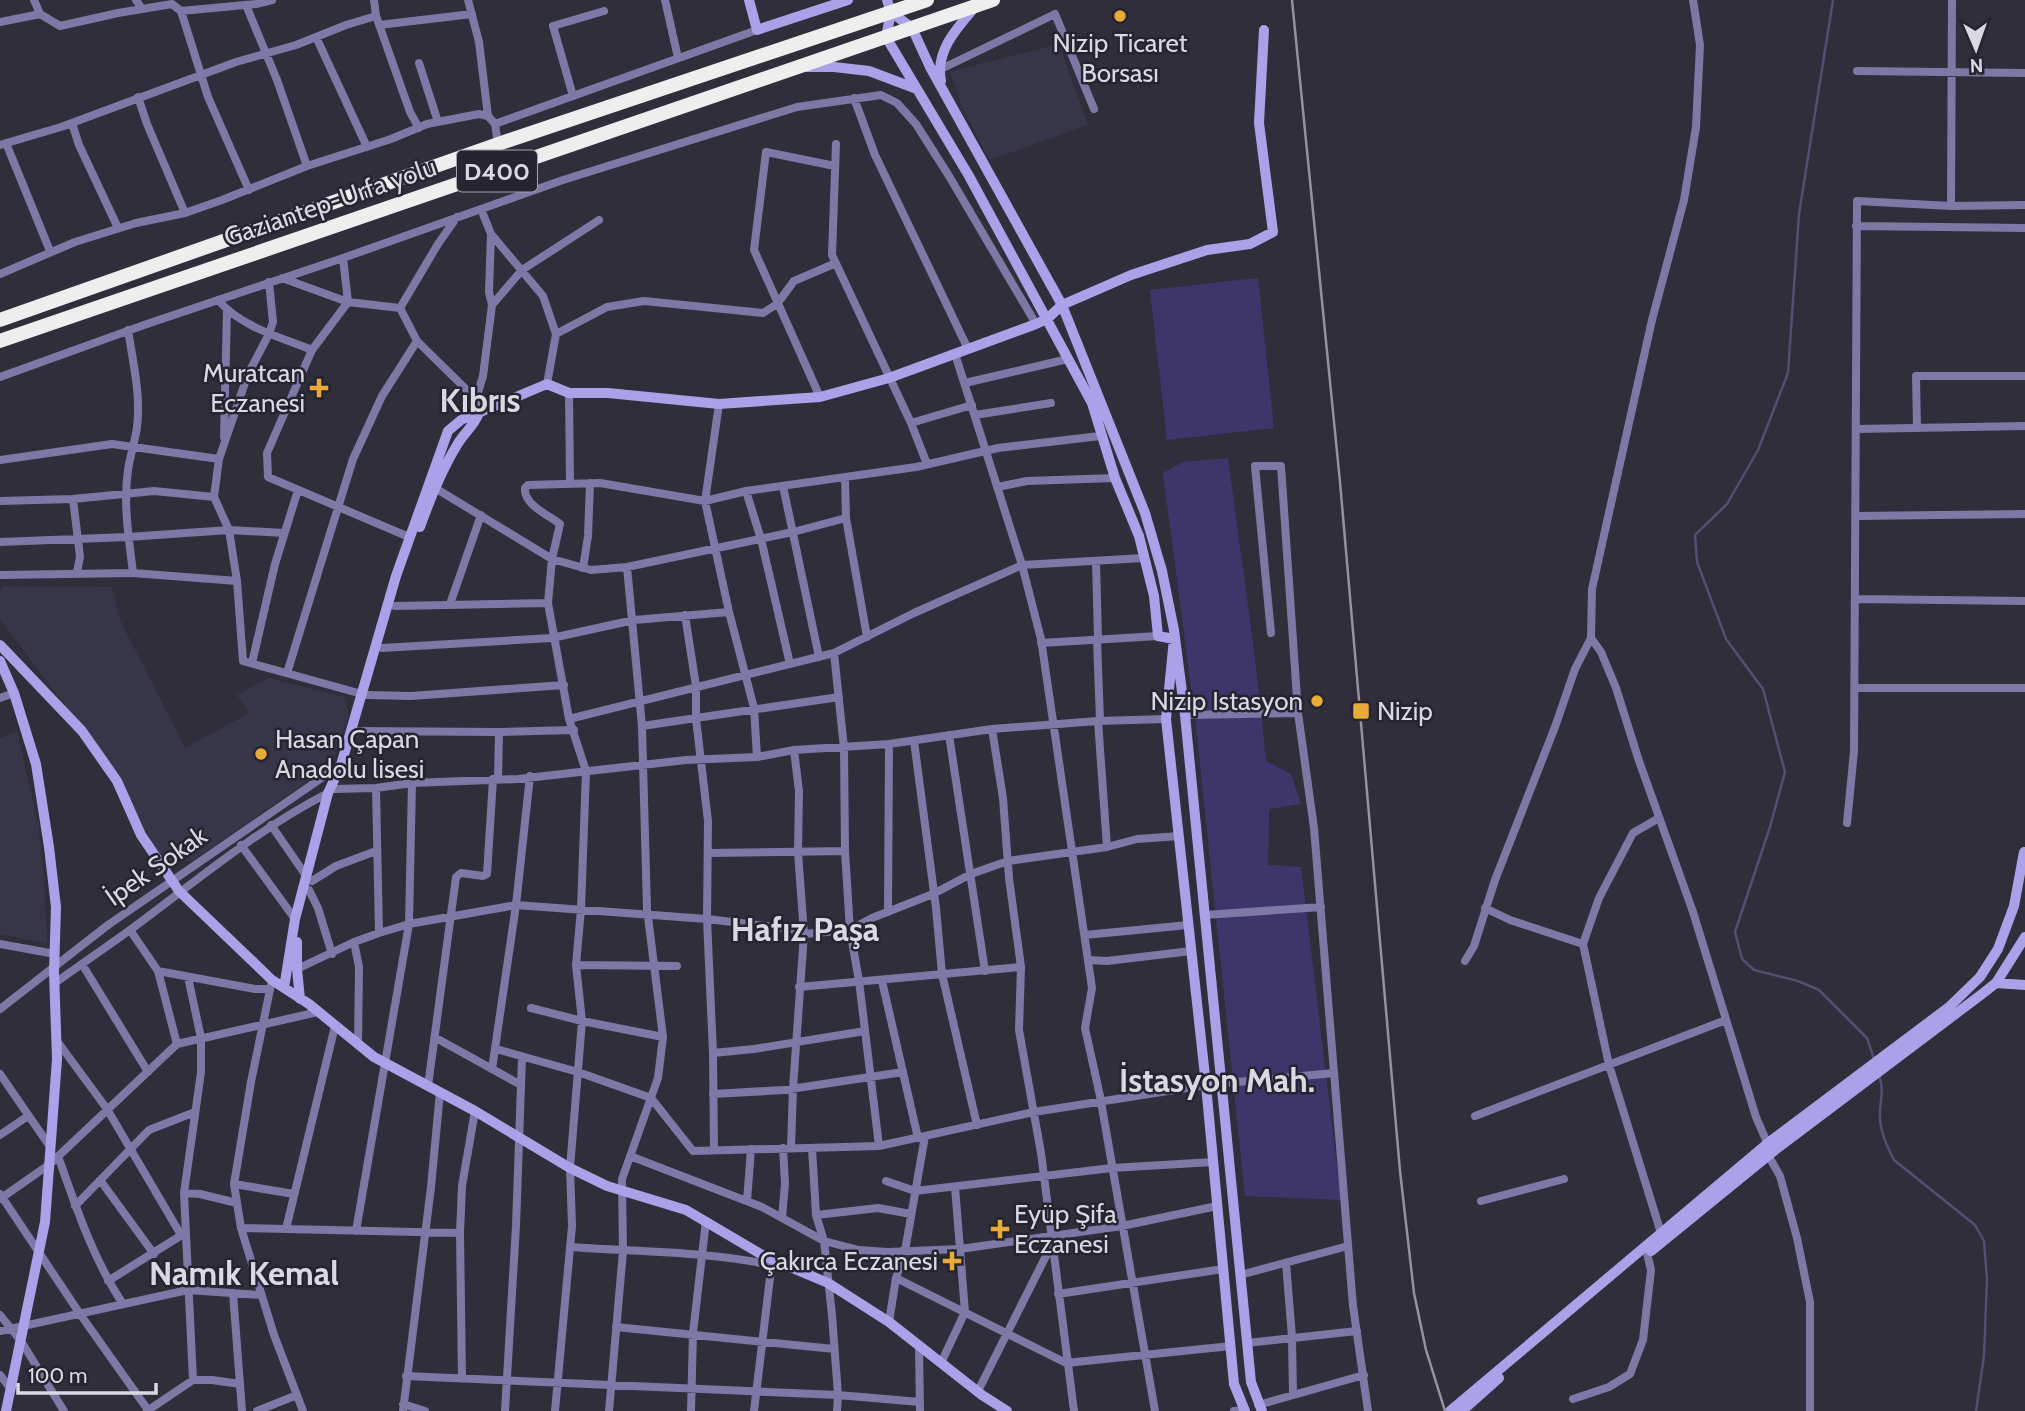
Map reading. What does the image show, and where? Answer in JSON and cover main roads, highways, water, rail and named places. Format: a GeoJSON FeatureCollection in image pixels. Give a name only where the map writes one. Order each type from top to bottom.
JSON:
{"type":"FeatureCollection","features":[{"type":"Feature","properties":{"kind":"highway","name":"Gaziantep-Urfa yolu"},"geometry":{"type":"LineString","coordinates":[[0,320],[889,6],[927,0]]}},
{"type":"Feature","properties":{"kind":"highway","name":"Gaziantep-Urfa yolu"},"geometry":{"type":"LineString","coordinates":[[0,341],[993,0]]}},
{"type":"Feature","properties":{"kind":"main road"},"geometry":{"type":"LineString","coordinates":[[749,0],[757,30],[848,0]]}},
{"type":"Feature","properties":{"kind":"main road"},"geometry":{"type":"LineString","coordinates":[[889,6],[912,28],[943,90],[1062,305],[1145,513],[1162,571],[1174,630],[1185,715],[1251,1382],[1260,1408]]}},
{"type":"Feature","properties":{"kind":"main road"},"geometry":{"type":"LineString","coordinates":[[889,6],[886,37],[969,176],[1041,322],[1068,359],[1092,403],[1100,436],[1139,536],[1154,596],[1158,636],[1174,639],[1166,719],[1206,1085],[1234,1384],[1241,1411]]}},
{"type":"Feature","properties":{"kind":"main road"},"geometry":{"type":"LineString","coordinates":[[943,90],[939,70],[950,36],[976,6]]}},
{"type":"Feature","properties":{"kind":"main road"},"geometry":{"type":"LineString","coordinates":[[332,791],[354,731],[410,537],[448,431],[461,420],[547,384],[569,393],[608,393],[719,404],[820,397],[890,378],[1041,322],[1062,305],[1144,271],[1207,250],[1250,244],[1273,232],[1259,123],[1264,30]]}},
{"type":"Feature","properties":{"kind":"main road"},"geometry":{"type":"LineString","coordinates":[[801,67],[869,71],[917,90]]}},
{"type":"Feature","properties":{"kind":"main road"},"geometry":{"type":"LineString","coordinates":[[300,999],[296,944],[332,791],[435,488],[458,442],[474,425],[480,412]]}},
{"type":"Feature","properties":{"kind":"main road"},"geometry":{"type":"LineString","coordinates":[[0,645],[82,731],[117,781],[141,835],[179,891],[271,985],[284,988],[387,1064],[475,1111],[570,1168],[622,1190],[686,1210],[772,1262],[828,1283],[889,1322],[978,1391],[994,1407],[1007,1411]]}},
{"type":"Feature","properties":{"kind":"main road"},"geometry":{"type":"LineString","coordinates":[[0,660],[14,693],[36,764],[56,907],[54,968],[57,1041],[53,1156],[45,1222],[6,1411]]}},
{"type":"Feature","properties":{"kind":"main road"},"geometry":{"type":"LineString","coordinates":[[1450,1411],[1661,1233],[1861,1079],[1896,1045],[1950,1007],[1980,977],[1998,949],[2014,906],[2025,844]]}},
{"type":"Feature","properties":{"kind":"main road"},"geometry":{"type":"LineString","coordinates":[[284,988],[295,919],[309,883]]}},
{"type":"Feature","properties":{"kind":"main road"},"geometry":{"type":"LineString","coordinates":[[1861,1079],[1905,1054],[1996,982],[2025,937]]}},
{"type":"Feature","properties":{"kind":"main road"},"geometry":{"type":"LineString","coordinates":[[1996,982],[2025,985]]}},
{"type":"Feature","properties":{"kind":"main road"},"geometry":{"type":"LineString","coordinates":[[1462,1411],[1768,1149]]}},
{"type":"Feature","properties":{"kind":"waterway"},"geometry":{"type":"LineString","coordinates":[[1833,0],[1799,214],[1788,373],[1758,450],[1727,504],[1695,535],[1697,562],[1726,639],[1763,689],[1785,772],[1735,932],[1742,959],[1754,970],[1798,981],[1819,990],[1867,1038],[1874,1059]]}},
{"type":"Feature","properties":{"kind":"waterway"},"geometry":{"type":"LineString","coordinates":[[1879,1075],[1882,1087],[1881,1125],[1894,1160],[1975,1225],[1984,1241],[1987,1279],[1984,1356],[1976,1411]]}},
{"type":"Feature","properties":{"kind":"railway"},"geometry":{"type":"LineString","coordinates":[[1292,0],[1340,482],[1400,1171],[1414,1293],[1426,1350],[1445,1411]]}},
{"type":"Feature","properties":{"kind":"place","name":"Nizip Ticaret Borsası"},"geometry":{"type":"Point","coordinates":[1120,16]}},
{"type":"Feature","properties":{"kind":"place","name":"Muratcan Eczanesi"},"geometry":{"type":"Point","coordinates":[319,388]}},
{"type":"Feature","properties":{"kind":"place","name":"Nizip Istasyon"},"geometry":{"type":"Point","coordinates":[1317,701]}},
{"type":"Feature","properties":{"kind":"place","name":"Nizip"},"geometry":{"type":"Point","coordinates":[1361,711]}},
{"type":"Feature","properties":{"kind":"place","name":"Hasan Çapan Anadolu lisesi"},"geometry":{"type":"Point","coordinates":[261,754]}},
{"type":"Feature","properties":{"kind":"place","name":"Eyüp Şifa Eczanesi"},"geometry":{"type":"Point","coordinates":[1000,1229]}},
{"type":"Feature","properties":{"kind":"place","name":"Çakırca Eczanesi"},"geometry":{"type":"Point","coordinates":[952,1261]}},
{"type":"Feature","properties":{"kind":"district","name":"Kıbrıs"},"geometry":{"type":"Point","coordinates":[480,400]}},
{"type":"Feature","properties":{"kind":"district","name":"Hafız Paşa"},"geometry":{"type":"Point","coordinates":[805,929]}},
{"type":"Feature","properties":{"kind":"district","name":"İstasyon Mah."},"geometry":{"type":"Point","coordinates":[1217,1080]}},
{"type":"Feature","properties":{"kind":"district","name":"Namık Kemal"},"geometry":{"type":"Point","coordinates":[244,1273]}}]}
